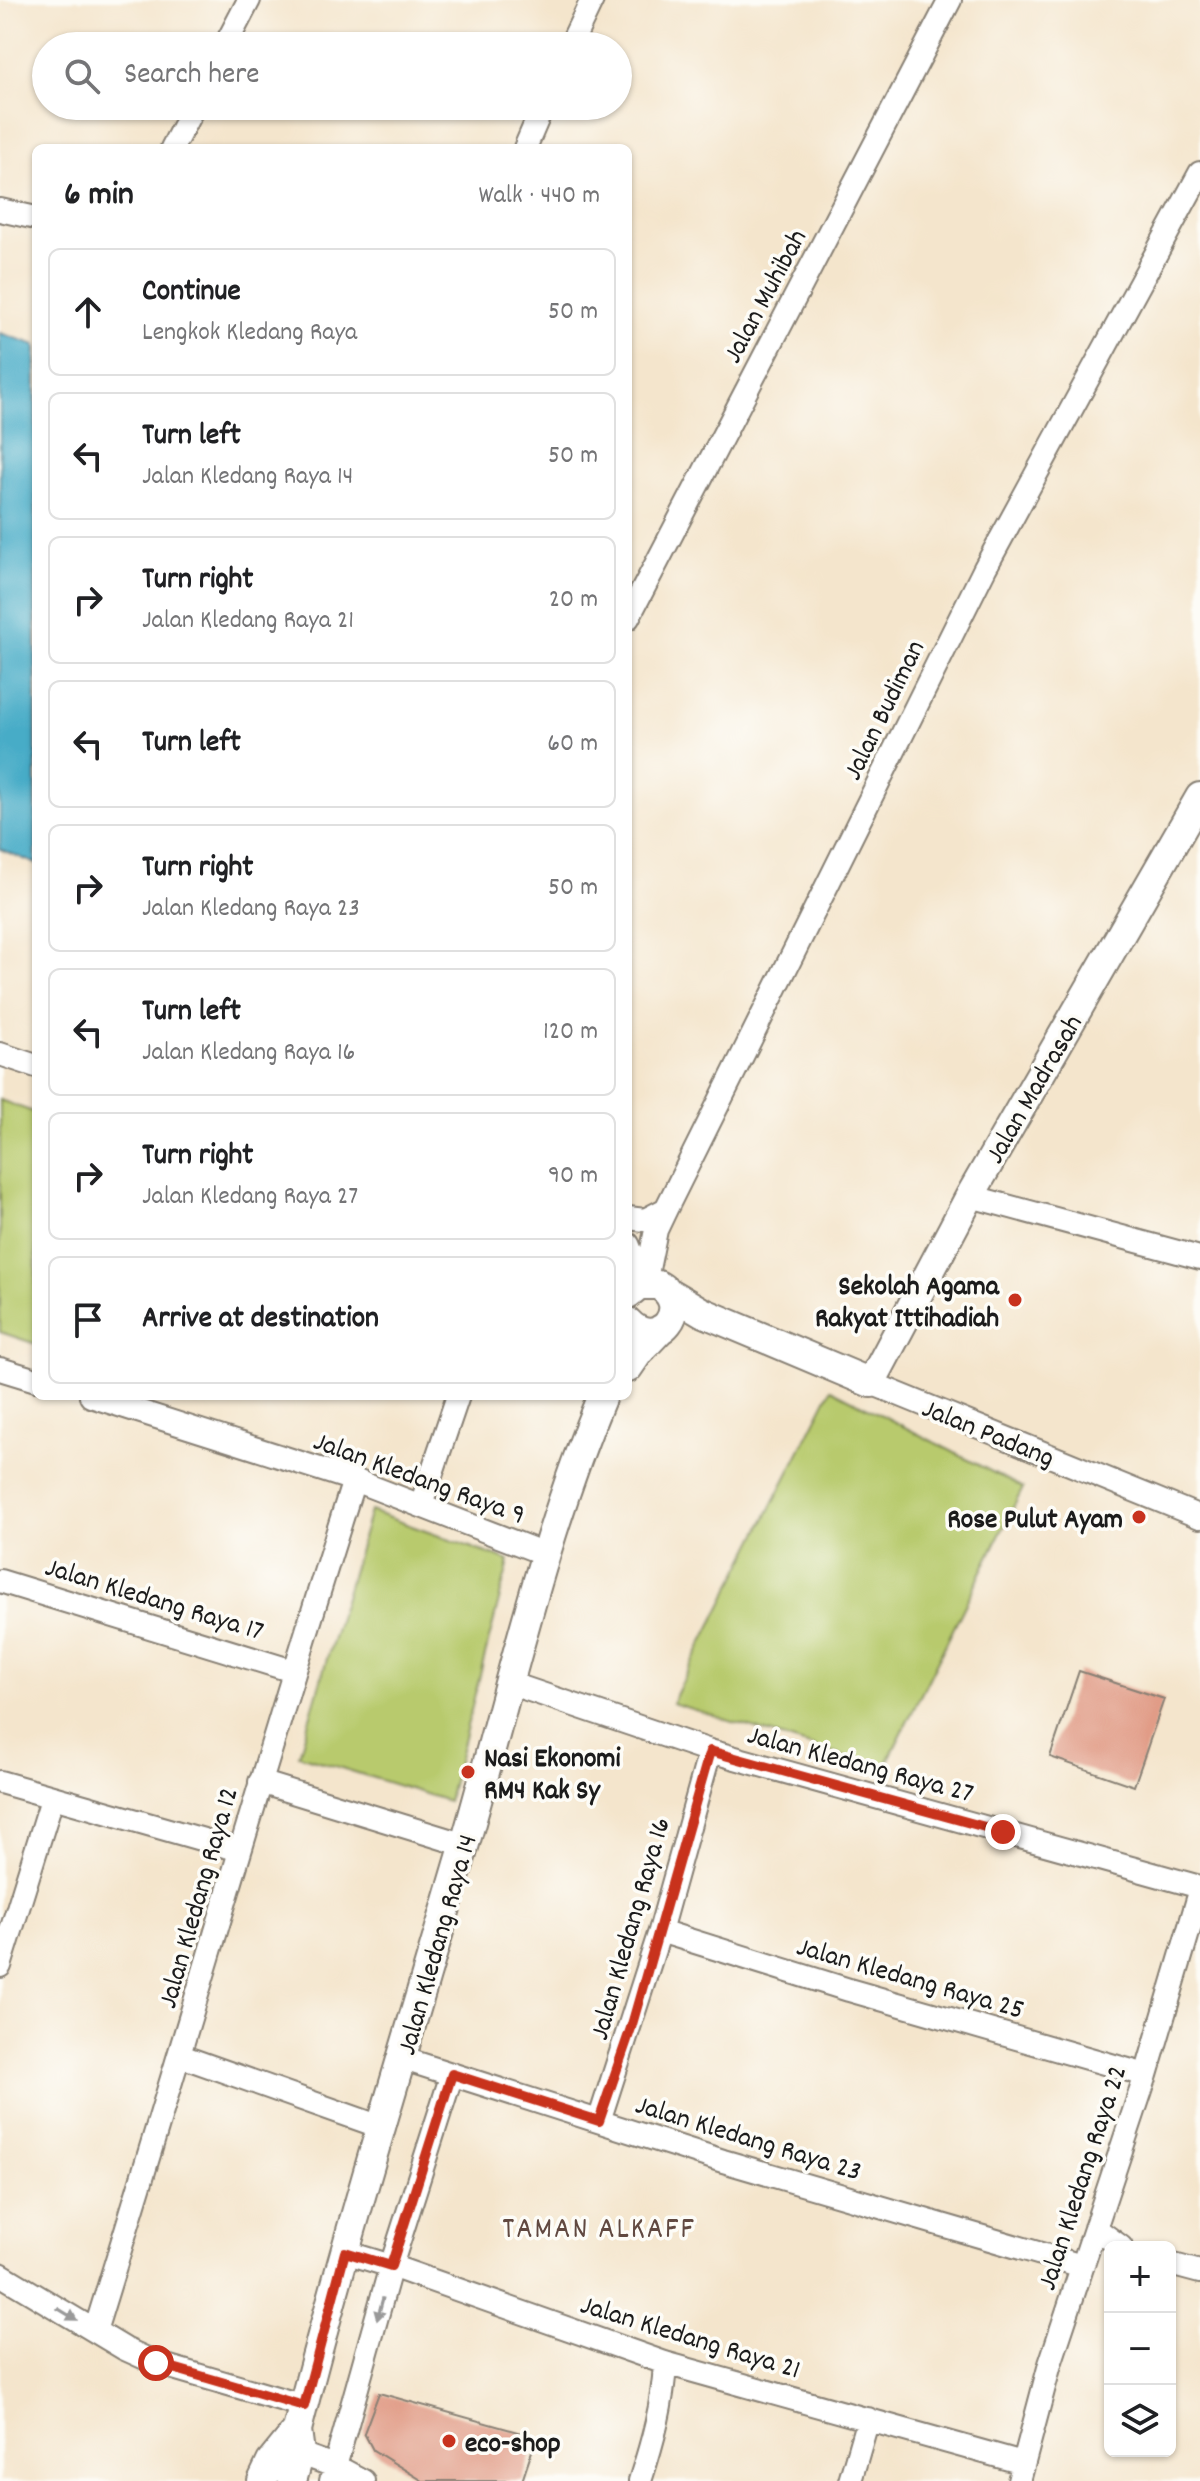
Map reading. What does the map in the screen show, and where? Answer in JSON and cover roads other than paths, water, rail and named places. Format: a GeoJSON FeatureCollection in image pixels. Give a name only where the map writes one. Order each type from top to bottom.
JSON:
{"type":"FeatureCollection","features":[{"type":"Feature","properties":{"kind":"street"},"geometry":{"type":"LineString","coordinates":[[232,32],[249,0]]}},
{"type":"Feature","properties":{"kind":"street"},"geometry":{"type":"LineString","coordinates":[[577,32],[592,0]]}},
{"type":"Feature","properties":{"kind":"street","name":"Jalan Muhibah"},"geometry":{"type":"LineString","coordinates":[[632,610],[950,0]]}},
{"type":"Feature","properties":{"kind":"street"},"geometry":{"type":"LineString","coordinates":[[174,144],[187,120]]}},
{"type":"Feature","properties":{"kind":"street"},"geometry":{"type":"LineString","coordinates":[[527,144],[537,120]]}},
{"type":"Feature","properties":{"kind":"street","name":"Jalan Budiman"},"geometry":{"type":"LineString","coordinates":[[637,1288],[666,1209],[985,568],[1200,173]]}},
{"type":"Feature","properties":{"kind":"street"},"geometry":{"type":"LineString","coordinates":[[0,210],[32,217]]}},
{"type":"Feature","properties":{"kind":"street","name":"Jalan Madrasah"},"geometry":{"type":"LineString","coordinates":[[871,1383],[970,1196],[1200,797]]}},
{"type":"Feature","properties":{"kind":"street"},"geometry":{"type":"LineString","coordinates":[[0,1054],[32,1065]]}},
{"type":"Feature","properties":{"kind":"street"},"geometry":{"type":"LineString","coordinates":[[970,1196],[1200,1258]]}},
{"type":"Feature","properties":{"kind":"street"},"geometry":{"type":"LineString","coordinates":[[632,1218],[645,1220],[666,1209]]}},
{"type":"Feature","properties":{"kind":"street"},"geometry":{"type":"LineString","coordinates":[[632,1264],[637,1288],[673,1309],[664,1328],[632,1362]]}},
{"type":"Feature","properties":{"kind":"street","name":"Jalan Padang"},"geometry":{"type":"LineString","coordinates":[[637,1288],[1200,1517]]}},
{"type":"Feature","properties":{"kind":"street","name":"Jalan Padang"},"geometry":{"type":"LineString","coordinates":[[632,1329],[649,1333],[664,1328],[714,1327],[778,1343]]}},
{"type":"Feature","properties":{"kind":"street"},"geometry":{"type":"LineString","coordinates":[[0,1369],[32,1379]]}},
{"type":"Feature","properties":{"kind":"street","name":"Jalan Kledang Raya 9"},"geometry":{"type":"LineString","coordinates":[[106,1400],[354,1480],[545,1554]]}},
{"type":"Feature","properties":{"kind":"street"},"geometry":{"type":"LineString","coordinates":[[421,1505],[457,1400]]}},
{"type":"Feature","properties":{"kind":"street","name":"Jalan Kledang Raya 14"},"geometry":{"type":"LineString","coordinates":[[598,1406],[602,1411],[612,1400]]}},
{"type":"Feature","properties":{"kind":"street","name":"Jalan Kledang Raya 14"},"geometry":{"type":"LineString","coordinates":[[292,2481],[296,2434],[345,2252],[465,1845],[545,1554],[598,1406]]}},
{"type":"Feature","properties":{"kind":"street","name":"Jalan Kledang Raya 12"},"geometry":{"type":"LineString","coordinates":[[95,2331],[181,2056],[293,1671],[354,1480]]}},
{"type":"Feature","properties":{"kind":"street","name":"Jalan Kledang Raya 17"},"geometry":{"type":"LineString","coordinates":[[0,1581],[293,1671]]}},
{"type":"Feature","properties":{"kind":"street","name":"Jalan Kledang Raya 27"},"geometry":{"type":"LineString","coordinates":[[509,1683],[710,1751],[1200,1889]]}},
{"type":"Feature","properties":{"kind":"street","name":"Jalan Kledang Raya 16"},"geometry":{"type":"LineString","coordinates":[[599,2121],[631,2028],[710,1751]]}},
{"type":"Feature","properties":{"kind":"street"},"geometry":{"type":"LineString","coordinates":[[0,1782],[239,1850]]}},
{"type":"Feature","properties":{"kind":"street"},"geometry":{"type":"LineString","coordinates":[[260,1782],[465,1845]]}},
{"type":"Feature","properties":{"kind":"street"},"geometry":{"type":"LineString","coordinates":[[0,1966],[52,1799]]}},
{"type":"Feature","properties":{"kind":"street","name":"Jalan Kledang Raya 22"},"geometry":{"type":"LineString","coordinates":[[1021,2472],[1050,2364],[1146,2075],[1200,1889]]}},
{"type":"Feature","properties":{"kind":"street","name":"Jalan Kledang Raya 25"},"geometry":{"type":"LineString","coordinates":[[660,1931],[849,1990],[1146,2075]]}},
{"type":"Feature","properties":{"kind":"street"},"geometry":{"type":"LineString","coordinates":[[181,2056],[381,2127]]}},
{"type":"Feature","properties":{"kind":"street","name":"Jalan Kledang Raya 23"},"geometry":{"type":"LineString","coordinates":[[401,2058],[723,2161],[1082,2266]]}},
{"type":"Feature","properties":{"kind":"street"},"geometry":{"type":"LineString","coordinates":[[334,2474],[391,2266],[452,2074]]}},
{"type":"Feature","properties":{"kind":"street"},"geometry":{"type":"LineString","coordinates":[[1095,2228],[1113,2241]]}},
{"type":"Feature","properties":{"kind":"street","name":"Jalan Kledang Raya 21"},"geometry":{"type":"LineString","coordinates":[[345,2252],[665,2363],[868,2419],[1021,2472]]}},
{"type":"Feature","properties":{"kind":"street"},"geometry":{"type":"LineString","coordinates":[[1176,2266],[1200,2272]]}},
{"type":"Feature","properties":{"kind":"street"},"geometry":{"type":"LineString","coordinates":[[0,2274],[125,2349],[296,2434],[334,2474],[363,2481]]}},
{"type":"Feature","properties":{"kind":"street"},"geometry":{"type":"LineString","coordinates":[[640,2481],[664,2396],[665,2363]]}},
{"type":"Feature","properties":{"kind":"street"},"geometry":{"type":"LineString","coordinates":[[850,2481],[868,2419]]}},
{"type":"Feature","properties":{"kind":"street","name":"Jalan Kledang Raya 14"},"geometry":{"type":"LineString","coordinates":[[262,2481],[296,2434]]}},
{"type":"Feature","properties":{"kind":"water"},"geometry":{"type":"Polygon","coordinates":[[[0,333],[32,344],[32,862],[0,849],[0,333]]]}},
{"type":"Feature","properties":{"kind":"place","name":"Sekolah Agama Rakyat Ittihadiah"},"geometry":{"type":"Point","coordinates":[1015,1300]}},
{"type":"Feature","properties":{"kind":"place","name":"Rose Pulut Ayam"},"geometry":{"type":"Point","coordinates":[1139,1517]}},
{"type":"Feature","properties":{"kind":"place","name":"Nasi Ekonomi RM4 Kak Sy"},"geometry":{"type":"Point","coordinates":[468,1772]}},
{"type":"Feature","properties":{"kind":"place","name":"eco-shop"},"geometry":{"type":"Point","coordinates":[449,2441]}},
{"type":"Feature","properties":{"kind":"district","name":"TAMAN ALKAFF"},"geometry":{"type":"Point","coordinates":[599,2227]}}]}
